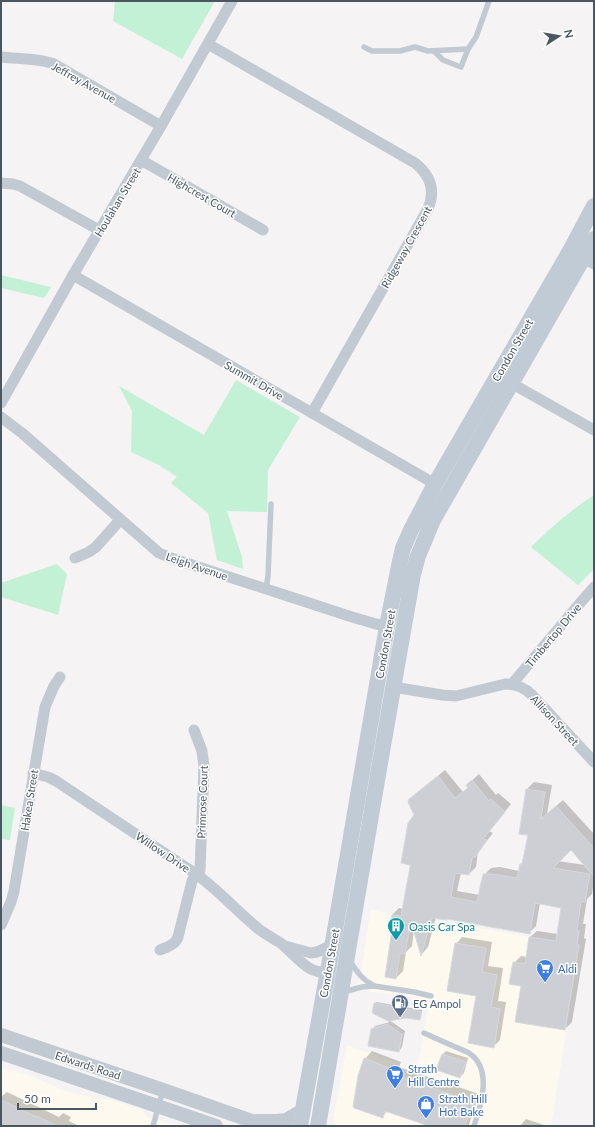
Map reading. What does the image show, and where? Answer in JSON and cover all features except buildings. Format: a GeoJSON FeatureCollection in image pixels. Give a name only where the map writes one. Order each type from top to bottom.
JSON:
{"type":"FeatureCollection","features":[{"type":"Feature","properties":{"kind":"main road","name":"Condon Street"},"geometry":{"type":"LineString","coordinates":[[300,1126],[332,945],[385,686],[418,556],[424,538],[433,520],[582,258],[594,206]]}},
{"type":"Feature","properties":{"kind":"main road","name":"Condon Street"},"geometry":{"type":"LineString","coordinates":[[318,1126],[352,926],[385,686],[387,626],[403,548],[410,530],[435,484],[594,239]]}},
{"type":"Feature","properties":{"kind":"main road"},"geometry":{"type":"LineString","coordinates":[[328,971],[333,969],[339,962],[342,946],[352,926]]}},
{"type":"Feature","properties":{"kind":"street","name":"Houlahan Street"},"geometry":{"type":"LineString","coordinates":[[1,403],[73,275],[161,126],[232,1]]}},
{"type":"Feature","properties":{"kind":"street","name":"Ridgeway Crescent"},"geometry":{"type":"LineString","coordinates":[[208,44],[415,163],[422,169],[429,181],[432,197],[428,209],[312,413]]}},
{"type":"Feature","properties":{"kind":"street","name":"Jeffrey Avenue"},"geometry":{"type":"LineString","coordinates":[[1,57],[38,60],[54,64],[161,126]]}},
{"type":"Feature","properties":{"kind":"street","name":"Highcrest Court"},"geometry":{"type":"LineString","coordinates":[[141,160],[263,230]]}},
{"type":"Feature","properties":{"kind":"street"},"geometry":{"type":"LineString","coordinates":[[1,183],[20,186],[99,230]]}},
{"type":"Feature","properties":{"kind":"street","name":"Summit Drive"},"geometry":{"type":"LineString","coordinates":[[73,275],[435,484]]}},
{"type":"Feature","properties":{"kind":"street"},"geometry":{"type":"LineString","coordinates":[[511,384],[594,430]]}},
{"type":"Feature","properties":{"kind":"street","name":"Leigh Avenue"},"geometry":{"type":"LineString","coordinates":[[1,417],[22,433],[120,520],[165,556],[367,621],[387,626]]}},
{"type":"Feature","properties":{"kind":"street"},"geometry":{"type":"LineString","coordinates":[[76,558],[96,547],[120,520]]}},
{"type":"Feature","properties":{"kind":"street","name":"Timbertop Drive"},"geometry":{"type":"LineString","coordinates":[[512,684],[594,587]]}},
{"type":"Feature","properties":{"kind":"street","name":"Hakea Street"},"geometry":{"type":"LineString","coordinates":[[1,925],[14,891],[45,707],[49,696],[60,677]]}},
{"type":"Feature","properties":{"kind":"street"},"geometry":{"type":"LineString","coordinates":[[385,686],[456,696],[498,685],[512,684]]}},
{"type":"Feature","properties":{"kind":"street","name":"Allison Street"},"geometry":{"type":"LineString","coordinates":[[512,684],[521,686],[527,690],[594,762]]}},
{"type":"Feature","properties":{"kind":"street","name":"Primrose Court"},"geometry":{"type":"LineString","coordinates":[[160,950],[174,944],[178,938],[192,881],[200,870],[204,766],[202,751],[194,730]]}},
{"type":"Feature","properties":{"kind":"street","name":"Willow Drive"},"geometry":{"type":"LineString","coordinates":[[33,773],[56,781],[197,875],[253,924],[283,945],[298,959],[314,970],[324,973],[328,971]]}},
{"type":"Feature","properties":{"kind":"street","name":"Willow Drive"},"geometry":{"type":"LineString","coordinates":[[283,945],[311,953],[317,952],[332,945]]}},
{"type":"Feature","properties":{"kind":"street","name":"Edwards Road"},"geometry":{"type":"LineString","coordinates":[[1,1036],[266,1126]]}},
{"type":"Feature","properties":{"kind":"street","name":"Edwards Road"},"geometry":{"type":"LineString","coordinates":[[1,1053],[158,1106],[187,1120],[216,1126]]}},
{"type":"Feature","properties":{"kind":"street"},"geometry":{"type":"LineString","coordinates":[[250,1121],[282,1121],[303,1110]]}},
{"type":"Feature","properties":{"kind":"lane"},"geometry":{"type":"LineString","coordinates":[[434,51],[443,60],[461,67],[468,49],[476,37],[489,1]]}},
{"type":"Feature","properties":{"kind":"lane"},"geometry":{"type":"LineString","coordinates":[[364,47],[372,52],[400,51],[415,46],[426,51],[468,49]]}},
{"type":"Feature","properties":{"kind":"lane"},"geometry":{"type":"LineString","coordinates":[[266,589],[268,576],[271,504]]}},
{"type":"Feature","properties":{"kind":"lane"},"geometry":{"type":"LineString","coordinates":[[347,957],[361,976],[368,983],[374,986]]}},
{"type":"Feature","properties":{"kind":"lane"},"geometry":{"type":"LineString","coordinates":[[341,993],[362,987],[374,986],[431,996]]}},
{"type":"Feature","properties":{"kind":"lane"},"geometry":{"type":"LineString","coordinates":[[424,1033],[468,1053],[478,1062],[482,1072],[483,1086],[479,1111],[474,1126]]}},
{"type":"Feature","properties":{"kind":"lane"},"geometry":{"type":"LineString","coordinates":[[153,1126],[163,1090]]}},
{"type":"Feature","properties":{"kind":"shaded area"},"geometry":{"type":"Polygon","coordinates":[[[371,910],[580,945],[551,1126],[336,1126],[333,1123],[347,1045],[417,1070],[429,1003],[421,999],[362,990],[355,995],[361,970],[371,910]]]}},
{"type":"Feature","properties":{"kind":"shaded area"},"geometry":{"type":"Polygon","coordinates":[[[1,1068],[32,1076],[66,1091],[119,1102],[142,1110],[147,1117],[164,1122],[189,1126],[1,1126],[1,1068]]]}},
{"type":"Feature","properties":{"kind":"green space"},"geometry":{"type":"Polygon","coordinates":[[[115,1],[215,1],[182,59],[113,21],[115,1]]]}},
{"type":"Feature","properties":{"kind":"green space"},"geometry":{"type":"Polygon","coordinates":[[[1,275],[51,287],[44,298],[1,288],[1,275]]]}},
{"type":"Feature","properties":{"kind":"green space"},"geometry":{"type":"Polygon","coordinates":[[[236,380],[300,417],[268,470],[267,512],[227,511],[242,557],[243,569],[217,560],[208,513],[171,483],[177,477],[159,465],[131,452],[132,411],[119,386],[204,435],[236,380]]]}},
{"type":"Feature","properties":{"kind":"green space"},"geometry":{"type":"Polygon","coordinates":[[[594,495],[594,569],[578,585],[531,547],[561,520],[594,495]]]}},
{"type":"Feature","properties":{"kind":"green space"},"geometry":{"type":"Polygon","coordinates":[[[57,564],[67,574],[58,615],[1,597],[1,583],[57,564]]]}},
{"type":"Feature","properties":{"kind":"green space"},"geometry":{"type":"Polygon","coordinates":[[[1,805],[15,808],[10,840],[1,839],[1,805]]]}},
{"type":"Feature","properties":{"kind":"place","name":"Oasis Car Spa"},"geometry":{"type":"Point","coordinates":[396,941]}},
{"type":"Feature","properties":{"kind":"place","name":"Aldi"},"geometry":{"type":"Point","coordinates":[545,983]}},
{"type":"Feature","properties":{"kind":"place","name":"EG Ampol"},"geometry":{"type":"Point","coordinates":[400,1018]}},
{"type":"Feature","properties":{"kind":"place","name":"Strath Hill Centre"},"geometry":{"type":"Point","coordinates":[395,1089]}},
{"type":"Feature","properties":{"kind":"place","name":"Strath Hill Hot Bake"},"geometry":{"type":"Point","coordinates":[426,1119]}}]}
